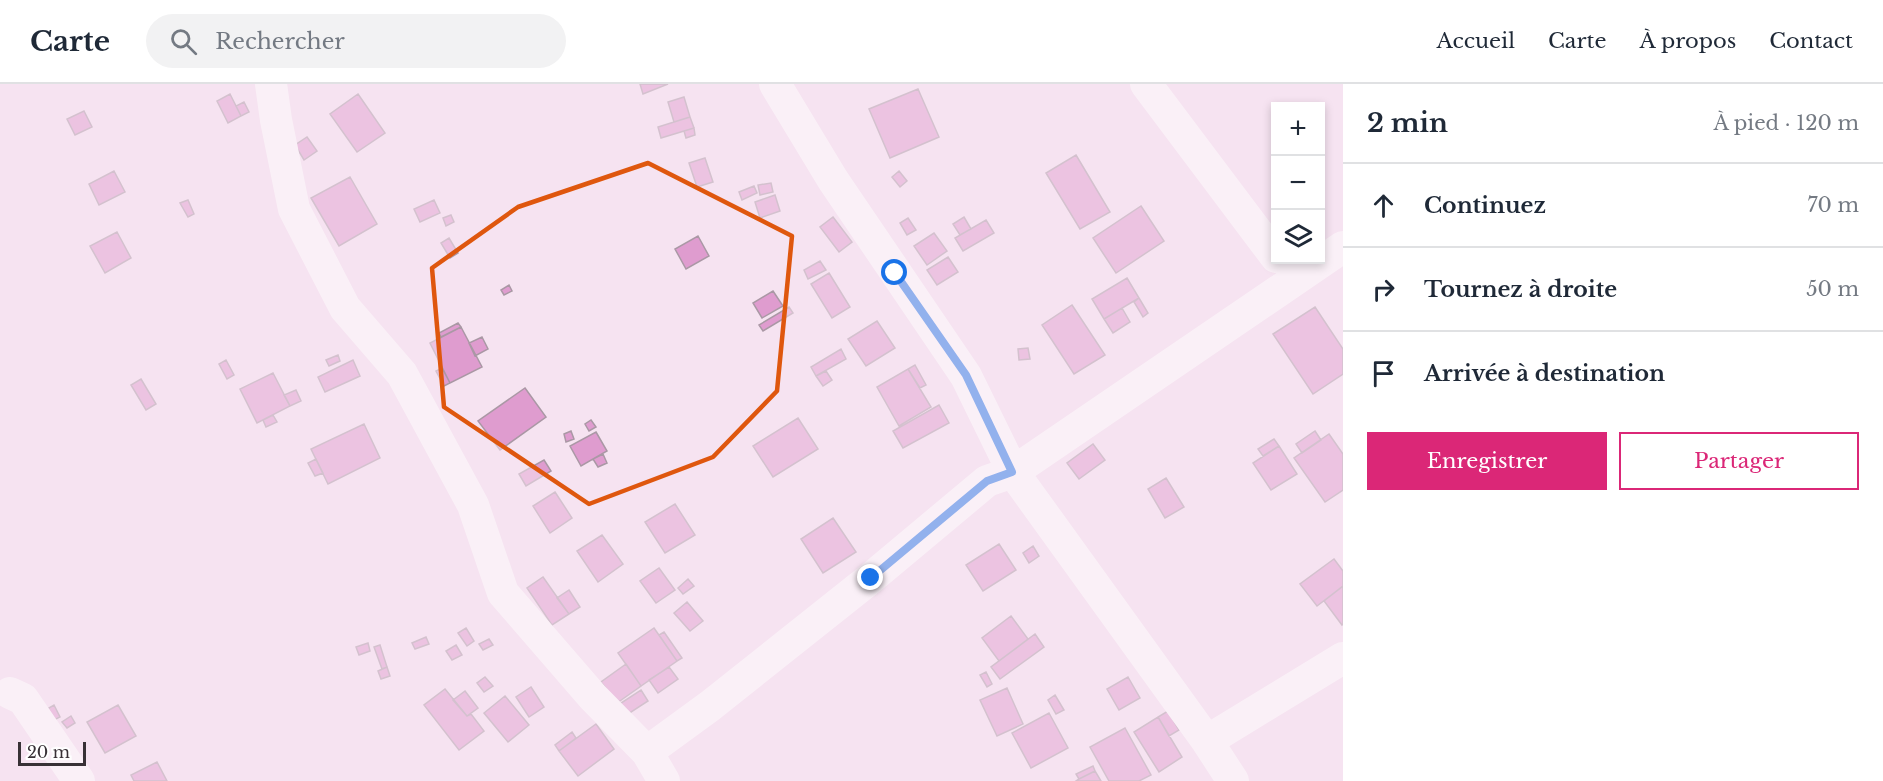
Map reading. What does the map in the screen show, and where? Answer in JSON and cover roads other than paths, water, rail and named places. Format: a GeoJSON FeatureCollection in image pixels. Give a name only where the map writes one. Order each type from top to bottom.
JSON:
{"type":"FeatureCollection","features":[{"type":"Feature","properties":{"kind":"street"},"geometry":{"type":"LineString","coordinates":[[271,84],[294,209],[345,308],[402,374],[473,505],[503,592],[593,697],[646,752],[664,781]]}},
{"type":"Feature","properties":{"kind":"street"},"geometry":{"type":"LineString","coordinates":[[775,84],[833,180],[966,375],[1012,472],[1207,741],[1233,781]]}},
{"type":"Feature","properties":{"kind":"street"},"geometry":{"type":"LineString","coordinates":[[1146,84],[1282,266]]}},
{"type":"Feature","properties":{"kind":"street"},"geometry":{"type":"LineString","coordinates":[[646,752],[746,678],[987,481],[1012,472],[1282,266],[1343,247]]}},
{"type":"Feature","properties":{"kind":"street"},"geometry":{"type":"LineString","coordinates":[[1207,741],[1343,658]]}},
{"type":"Feature","properties":{"kind":"street"},"geometry":{"type":"LineString","coordinates":[[10,693],[23,699],[79,781]]}}]}
